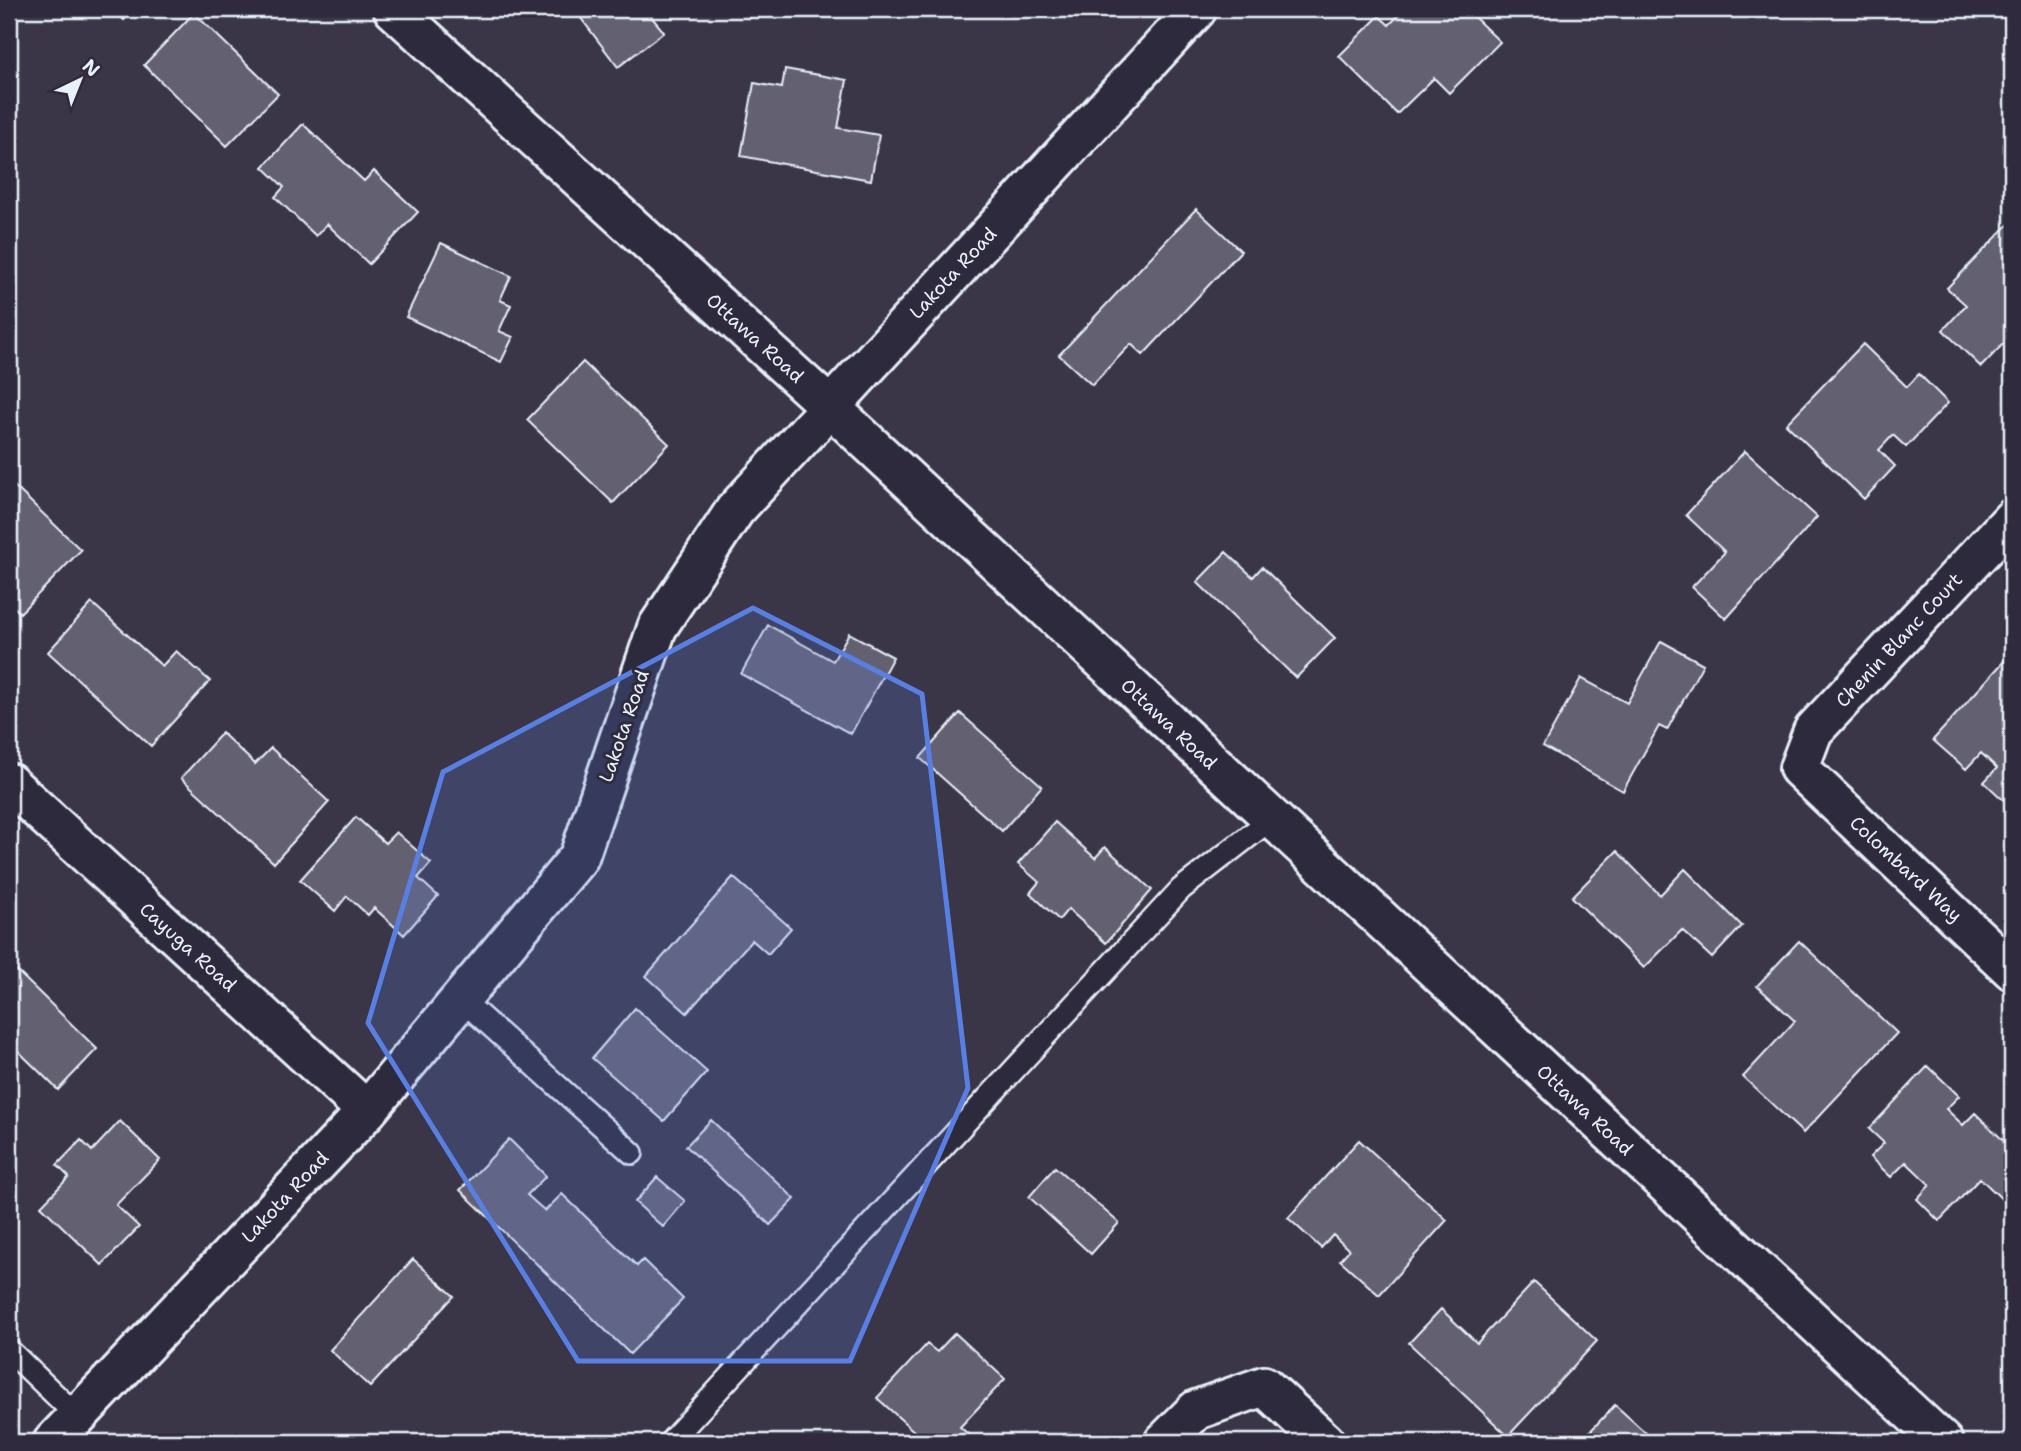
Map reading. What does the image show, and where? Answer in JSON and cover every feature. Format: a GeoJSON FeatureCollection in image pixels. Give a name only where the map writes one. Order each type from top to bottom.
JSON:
{"type":"FeatureCollection","features":[{"type":"Feature","properties":{"kind":"street","name":"Ottawa Road"},"geometry":{"type":"LineString","coordinates":[[393,9],[830,406],[1271,819],[1944,1442]]}},
{"type":"Feature","properties":{"kind":"street","name":"Lakota Road"},"geometry":{"type":"LineString","coordinates":[[65,1429],[367,1111],[579,857],[657,628],[735,510],[1197,9]]}},
{"type":"Feature","properties":{"kind":"street","name":"Chenin Blanc Court"},"geometry":{"type":"LineString","coordinates":[[1799,768],[1813,730],[2012,519]]}},
{"type":"Feature","properties":{"kind":"street","name":"Colombard Way"},"geometry":{"type":"LineString","coordinates":[[1799,768],[2012,970]]}},
{"type":"Feature","properties":{"kind":"street","name":"Cayuga Road"},"geometry":{"type":"LineString","coordinates":[[9,783],[367,1111]]}},
{"type":"Feature","properties":{"kind":"street"},"geometry":{"type":"LineString","coordinates":[[1164,1442],[1196,1410],[1264,1386],[1325,1442]]}},
{"type":"Feature","properties":{"kind":"lane"},"geometry":{"type":"LineString","coordinates":[[670,1442],[1181,889],[1271,819]]}},
{"type":"Feature","properties":{"kind":"lane"},"geometry":{"type":"LineString","coordinates":[[461,999],[632,1153]]}},
{"type":"Feature","properties":{"kind":"lane"},"geometry":{"type":"LineString","coordinates":[[9,1350],[65,1429]]}},
{"type":"Feature","properties":{"kind":"highlighted area"},"geometry":{"type":"Polygon","coordinates":[[[753,608],[922,694],[968,1088],[850,1361],[578,1361],[368,1023],[443,772],[753,608]]]}},
{"type":"Feature","properties":{"kind":"building"},"geometry":{"type":"Polygon","coordinates":[[[112,9],[134,9],[124,20],[112,9]]]}},
{"type":"Feature","properties":{"kind":"building"},"geometry":{"type":"Polygon","coordinates":[[[574,9],[645,9],[664,32],[618,67],[574,9]]]}},
{"type":"Feature","properties":{"kind":"building"},"geometry":{"type":"Polygon","coordinates":[[[1405,9],[1474,9],[1470,13],[1500,42],[1449,93],[1434,78],[1397,114],[1339,56],[1379,16],[1389,25],[1405,9]]]}},
{"type":"Feature","properties":{"kind":"building"},"geometry":{"type":"Polygon","coordinates":[[[194,13],[278,94],[227,146],[144,65],[194,13]]]}},
{"type":"Feature","properties":{"kind":"building"},"geometry":{"type":"Polygon","coordinates":[[[785,69],[847,80],[838,128],[879,135],[871,180],[741,156],[754,83],[782,88],[785,69]]]}},
{"type":"Feature","properties":{"kind":"building"},"geometry":{"type":"Polygon","coordinates":[[[303,124],[364,181],[374,171],[418,212],[369,264],[327,224],[316,236],[275,197],[284,187],[263,167],[303,124]]]}},
{"type":"Feature","properties":{"kind":"building"},"geometry":{"type":"Polygon","coordinates":[[[1196,209],[1241,251],[1143,355],[1131,344],[1092,385],[1059,355],[1196,209]]]}},
{"type":"Feature","properties":{"kind":"building"},"geometry":{"type":"Polygon","coordinates":[[[2009,224],[2012,228],[2012,350],[2003,344],[1981,367],[1943,330],[1966,305],[1947,288],[2009,224]]]}},
{"type":"Feature","properties":{"kind":"building"},"geometry":{"type":"Polygon","coordinates":[[[441,243],[511,276],[500,300],[511,305],[499,331],[513,337],[501,362],[406,317],[441,243]]]}},
{"type":"Feature","properties":{"kind":"building"},"geometry":{"type":"Polygon","coordinates":[[[1863,344],[1907,387],[1919,374],[1948,403],[1906,447],[1893,435],[1879,450],[1895,466],[1864,499],[1786,424],[1863,344]]]}},
{"type":"Feature","properties":{"kind":"building"},"geometry":{"type":"Polygon","coordinates":[[[583,362],[669,444],[613,503],[527,420],[583,362]]]}},
{"type":"Feature","properties":{"kind":"building"},"geometry":{"type":"Polygon","coordinates":[[[1745,451],[1817,517],[1726,619],[1692,587],[1725,552],[1686,515],[1745,451]]]}},
{"type":"Feature","properties":{"kind":"building"},"geometry":{"type":"Polygon","coordinates":[[[9,481],[81,550],[20,613],[9,602],[9,481]]]}},
{"type":"Feature","properties":{"kind":"building"},"geometry":{"type":"Polygon","coordinates":[[[1226,552],[1253,577],[1262,567],[1335,638],[1296,678],[1197,582],[1226,552]]]}},
{"type":"Feature","properties":{"kind":"building"},"geometry":{"type":"Polygon","coordinates":[[[92,603],[162,666],[176,651],[210,681],[151,746],[48,652],[92,603]]]}},
{"type":"Feature","properties":{"kind":"building"},"geometry":{"type":"Polygon","coordinates":[[[768,625],[833,661],[849,633],[893,657],[851,734],[741,674],[768,625]]]}},
{"type":"Feature","properties":{"kind":"building"},"geometry":{"type":"Polygon","coordinates":[[[1661,641],[1703,664],[1667,730],[1659,726],[1623,791],[1543,746],[1581,678],[1627,703],[1661,641]]]}},
{"type":"Feature","properties":{"kind":"building"},"geometry":{"type":"Polygon","coordinates":[[[2006,659],[2012,664],[2012,808],[1984,782],[1997,768],[1981,753],[1966,769],[1933,740],[2006,659]]]}},
{"type":"Feature","properties":{"kind":"building"},"geometry":{"type":"Polygon","coordinates":[[[960,713],[1042,786],[1002,831],[920,758],[960,713]]]}},
{"type":"Feature","properties":{"kind":"building"},"geometry":{"type":"Polygon","coordinates":[[[222,733],[255,764],[271,748],[329,802],[274,863],[181,778],[222,733]]]}},
{"type":"Feature","properties":{"kind":"building"},"geometry":{"type":"Polygon","coordinates":[[[356,817],[385,843],[396,832],[431,863],[418,878],[438,896],[404,935],[374,908],[368,915],[347,896],[335,911],[300,880],[356,817]]]}},
{"type":"Feature","properties":{"kind":"building"},"geometry":{"type":"Polygon","coordinates":[[[1055,822],[1095,858],[1105,847],[1152,890],[1106,943],[1068,909],[1059,920],[1030,893],[1039,882],[1018,864],[1055,822]]]}},
{"type":"Feature","properties":{"kind":"building"},"geometry":{"type":"Polygon","coordinates":[[[1617,851],[1660,895],[1685,869],[1742,926],[1712,958],[1682,930],[1644,968],[1572,897],[1617,851]]]}},
{"type":"Feature","properties":{"kind":"building"},"geometry":{"type":"Polygon","coordinates":[[[733,877],[791,928],[768,954],[752,940],[687,1013],[646,976],[733,877]]]}},
{"type":"Feature","properties":{"kind":"building"},"geometry":{"type":"Polygon","coordinates":[[[1799,941],[1897,1033],[1803,1133],[1743,1077],[1795,1021],[1757,986],[1799,941]]]}},
{"type":"Feature","properties":{"kind":"building"},"geometry":{"type":"Polygon","coordinates":[[[9,963],[97,1049],[58,1090],[9,1042],[9,963]]]}},
{"type":"Feature","properties":{"kind":"building"},"geometry":{"type":"Polygon","coordinates":[[[635,1008],[707,1072],[664,1121],[592,1058],[635,1008]]]}},
{"type":"Feature","properties":{"kind":"building"},"geometry":{"type":"Polygon","coordinates":[[[1928,1066],[1959,1096],[1946,1109],[1963,1125],[1975,1113],[2012,1149],[2012,1196],[2006,1203],[1980,1178],[1939,1221],[1917,1199],[1930,1185],[1906,1162],[1891,1177],[1870,1157],[1884,1143],[1869,1129],[1928,1066]]]}},
{"type":"Feature","properties":{"kind":"building"},"geometry":{"type":"Polygon","coordinates":[[[711,1120],[795,1199],[770,1225],[686,1146],[711,1120]]]}},
{"type":"Feature","properties":{"kind":"building"},"geometry":{"type":"Polygon","coordinates":[[[120,1121],[160,1160],[116,1205],[139,1227],[102,1265],[41,1206],[69,1177],[57,1165],[81,1140],[92,1151],[120,1121]]]}},
{"type":"Feature","properties":{"kind":"building"},"geometry":{"type":"Polygon","coordinates":[[[509,1139],[546,1176],[527,1195],[545,1211],[562,1194],[637,1266],[643,1260],[683,1299],[630,1354],[460,1190],[509,1139]]]}},
{"type":"Feature","properties":{"kind":"building"},"geometry":{"type":"Polygon","coordinates":[[[1359,1140],[1447,1220],[1379,1295],[1340,1260],[1349,1250],[1333,1235],[1321,1248],[1288,1218],[1359,1140]]]}},
{"type":"Feature","properties":{"kind":"building"},"geometry":{"type":"Polygon","coordinates":[[[1055,1167],[1119,1223],[1091,1254],[1029,1197],[1055,1167]]]}},
{"type":"Feature","properties":{"kind":"building"},"geometry":{"type":"Polygon","coordinates":[[[657,1177],[685,1201],[663,1227],[635,1202],[657,1177]]]}},
{"type":"Feature","properties":{"kind":"building"},"geometry":{"type":"Polygon","coordinates":[[[413,1259],[454,1296],[370,1387],[330,1350],[413,1259]]]}},
{"type":"Feature","properties":{"kind":"building"},"geometry":{"type":"Polygon","coordinates":[[[1534,1282],[1597,1341],[1508,1436],[1409,1343],[1441,1309],[1477,1343],[1534,1282]]]}},
{"type":"Feature","properties":{"kind":"building"},"geometry":{"type":"Polygon","coordinates":[[[955,1333],[1005,1379],[960,1427],[977,1442],[926,1442],[877,1398],[927,1344],[937,1352],[955,1333]]]}},
{"type":"Feature","properties":{"kind":"building"},"geometry":{"type":"Polygon","coordinates":[[[1615,1405],[1656,1442],[1580,1442],[1615,1405]]]}}]}
